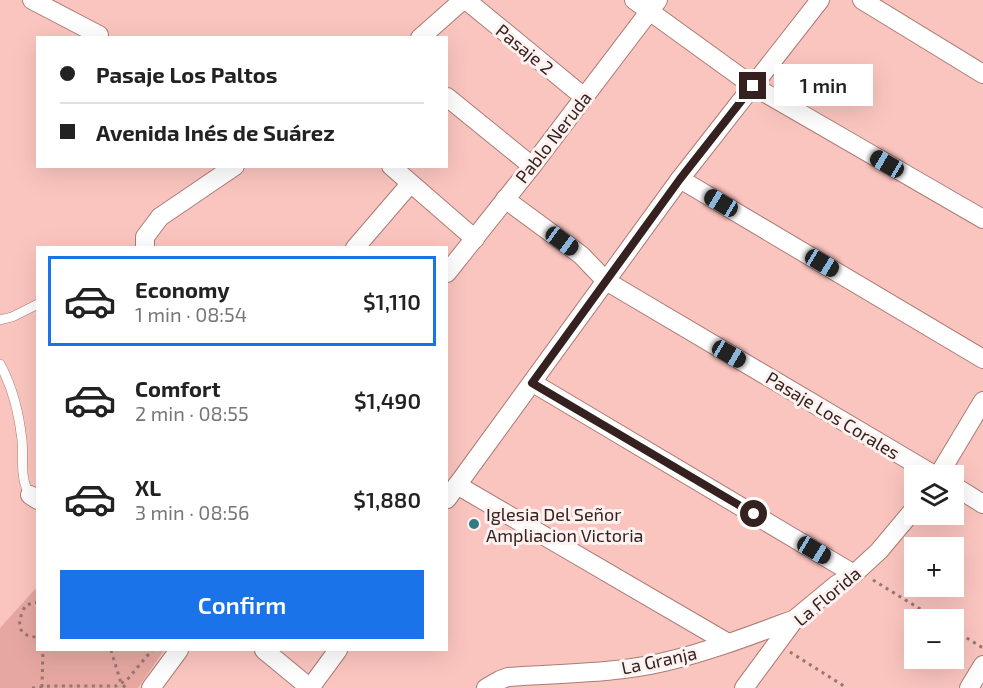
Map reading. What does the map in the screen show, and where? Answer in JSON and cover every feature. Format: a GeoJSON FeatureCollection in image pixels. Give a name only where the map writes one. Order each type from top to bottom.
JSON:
{"type":"FeatureCollection","features":[{"type":"Feature","properties":{"kind":"street"},"geometry":{"type":"LineString","coordinates":[[32,0],[99,35]]}},
{"type":"Feature","properties":{"kind":"street"},"geometry":{"type":"LineString","coordinates":[[422,36],[464,0]]}},
{"type":"Feature","properties":{"kind":"street","name":"Pasaje 2"},"geometry":{"type":"LineString","coordinates":[[464,0],[585,98]]}},
{"type":"Feature","properties":{"kind":"street"},"geometry":{"type":"LineString","coordinates":[[634,0],[653,6],[753,86],[983,219]]}},
{"type":"Feature","properties":{"kind":"street"},"geometry":{"type":"LineString","coordinates":[[728,643],[452,492],[680,179],[820,0]]}},
{"type":"Feature","properties":{"kind":"street"},"geometry":{"type":"LineString","coordinates":[[862,0],[983,75]]}},
{"type":"Feature","properties":{"kind":"street","name":"Pablo Neruda"},"geometry":{"type":"LineString","coordinates":[[448,272],[585,98],[653,6]]}},
{"type":"Feature","properties":{"kind":"street"},"geometry":{"type":"LineString","coordinates":[[448,98],[532,166]]}},
{"type":"Feature","properties":{"kind":"street"},"geometry":{"type":"LineString","coordinates":[[145,246],[145,237],[160,217],[232,168]]}},
{"type":"Feature","properties":{"kind":"street"},"geometry":{"type":"LineString","coordinates":[[393,168],[475,239]]}},
{"type":"Feature","properties":{"kind":"street"},"geometry":{"type":"LineString","coordinates":[[680,179],[983,359]]}},
{"type":"Feature","properties":{"kind":"street"},"geometry":{"type":"LineString","coordinates":[[358,246],[410,184]]}},
{"type":"Feature","properties":{"kind":"street","name":"Pasaje Los Corales"},"geometry":{"type":"LineString","coordinates":[[505,199],[581,255],[606,281],[918,465]]}},
{"type":"Feature","properties":{"kind":"street"},"geometry":{"type":"LineString","coordinates":[[532,383],[854,574]]}},
{"type":"Feature","properties":{"kind":"street"},"geometry":{"type":"LineString","coordinates":[[944,465],[983,401]]}},
{"type":"Feature","properties":{"kind":"street"},"geometry":{"type":"LineString","coordinates":[[964,492],[983,504]]}},
{"type":"Feature","properties":{"kind":"street","name":"La Florida"},"geometry":{"type":"LineString","coordinates":[[744,688],[795,619],[836,585],[854,574],[879,551],[904,520]]}},
{"type":"Feature","properties":{"kind":"street","name":"La Granja"},"geometry":{"type":"LineString","coordinates":[[486,688],[508,678],[594,673],[663,662],[728,643],[795,619]]}},
{"type":"Feature","properties":{"kind":"street"},"geometry":{"type":"LineString","coordinates":[[152,688],[178,651]]}},
{"type":"Feature","properties":{"kind":"street"},"geometry":{"type":"LineString","coordinates":[[265,651],[310,688],[337,651]]}},
{"type":"Feature","properties":{"kind":"street"},"geometry":{"type":"LineString","coordinates":[[969,688],[983,665]]}},
{"type":"Feature","properties":{"kind":"lane"},"geometry":{"type":"LineString","coordinates":[[0,320],[12,317],[36,305]]}},
{"type":"Feature","properties":{"kind":"lane"},"geometry":{"type":"LineString","coordinates":[[0,364],[7,377],[15,403],[23,443],[24,478],[34,497]]}},
{"type":"Feature","properties":{"kind":"path"},"geometry":{"type":"LineString","coordinates":[[854,574],[875,581],[920,609]]}},
{"type":"Feature","properties":{"kind":"path"},"geometry":{"type":"LineString","coordinates":[[36,602],[26,605],[19,624],[23,634],[36,638]]}},
{"type":"Feature","properties":{"kind":"path"},"geometry":{"type":"LineString","coordinates":[[964,636],[983,648]]}},
{"type":"Feature","properties":{"kind":"path"},"geometry":{"type":"LineString","coordinates":[[778,642],[795,656],[847,688]]}},
{"type":"Feature","properties":{"kind":"path"},"geometry":{"type":"LineString","coordinates":[[40,687],[43,677],[43,651]]}},
{"type":"Feature","properties":{"kind":"path"},"geometry":{"type":"LineString","coordinates":[[111,651],[121,683],[126,688]]}},
{"type":"Feature","properties":{"kind":"path"},"geometry":{"type":"LineString","coordinates":[[32,688],[102,687],[121,683],[127,680],[151,651]]}},
{"type":"Feature","properties":{"kind":"shaded area"},"geometry":{"type":"Polygon","coordinates":[[[36,588],[36,651],[163,651],[138,688],[0,688],[0,628],[36,588]]]}},
{"type":"Feature","properties":{"kind":"place","name":"Iglesia Del Señor Ampliacion Victoria"},"geometry":{"type":"Point","coordinates":[474,524]}},
{"type":"Feature","properties":{"kind":"route"},"geometry":{"type":"LineString","coordinates":[[753,86],[680,179],[532,383],[754,514]]}}]}
